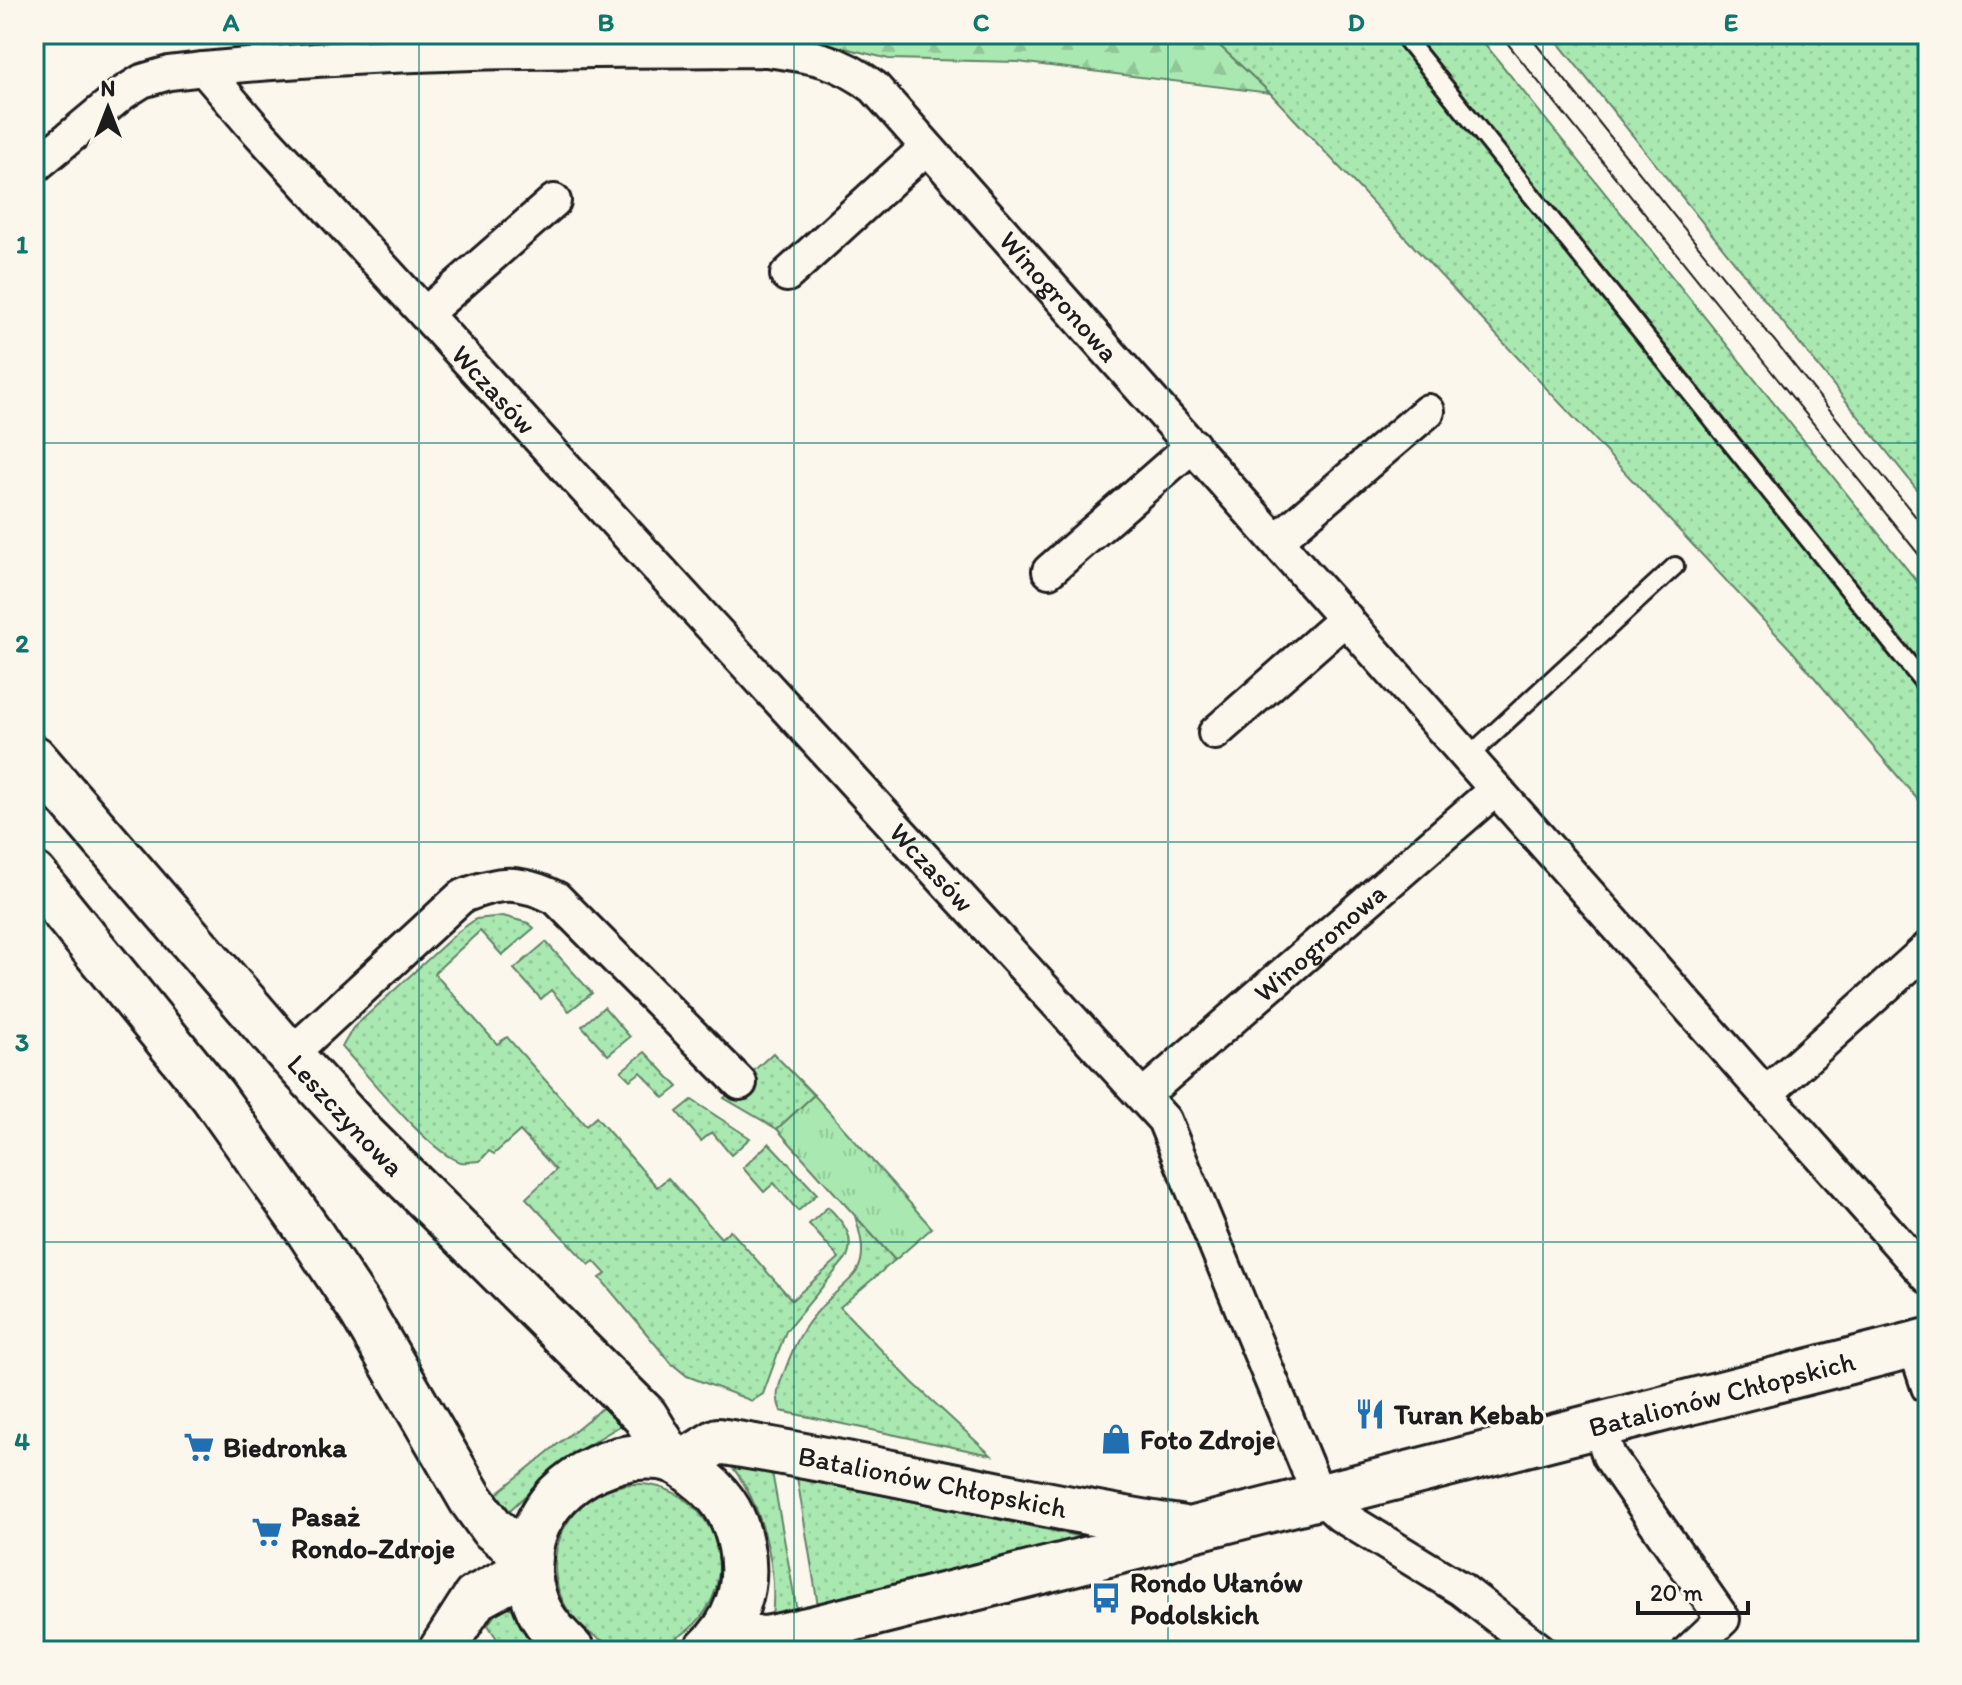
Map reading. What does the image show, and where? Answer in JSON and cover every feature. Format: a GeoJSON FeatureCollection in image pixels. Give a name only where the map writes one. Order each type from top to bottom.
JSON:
{"type":"FeatureCollection","features":[{"type":"Feature","properties":{"kind":"street","name":"Winogronowa"},"geometry":{"type":"LineString","coordinates":[[204,69],[288,61],[401,56],[766,50],[816,57],[851,69],[874,87],[1928,1277]]}},
{"type":"Feature","properties":{"kind":"street"},"geometry":{"type":"LineString","coordinates":[[34,167],[123,93],[142,81],[169,73],[204,69]]}},
{"type":"Feature","properties":{"kind":"street","name":"Wczasów"},"geometry":{"type":"LineString","coordinates":[[204,69],[1164,1120],[1319,1496]]}},
{"type":"Feature","properties":{"kind":"street"},"geometry":{"type":"LineString","coordinates":[[787,275],[926,148]]}},
{"type":"Feature","properties":{"kind":"street"},"geometry":{"type":"LineString","coordinates":[[425,314],[554,201]]}},
{"type":"Feature","properties":{"kind":"street"},"geometry":{"type":"LineString","coordinates":[[1277,540],[1428,411]]}},
{"type":"Feature","properties":{"kind":"street"},"geometry":{"type":"LineString","coordinates":[[1049,571],[1193,445]]}},
{"type":"Feature","properties":{"kind":"street"},"geometry":{"type":"LineString","coordinates":[[1215,733],[1346,618]]}},
{"type":"Feature","properties":{"kind":"street","name":"Leszczynowa"},"geometry":{"type":"LineString","coordinates":[[34,758],[290,1055],[365,1137],[645,1416],[676,1462]]}},
{"type":"Feature","properties":{"kind":"street","name":"Winogronowa"},"geometry":{"type":"LineString","coordinates":[[1143,1096],[1496,789]]}},
{"type":"Feature","properties":{"kind":"street"},"geometry":{"type":"LineString","coordinates":[[34,875],[213,1096],[361,1310],[471,1499],[492,1528],[530,1563]]}},
{"type":"Feature","properties":{"kind":"street"},"geometry":{"type":"LineString","coordinates":[[290,1055],[461,897],[502,884],[529,885],[556,898],[740,1083]]}},
{"type":"Feature","properties":{"kind":"street"},"geometry":{"type":"LineString","coordinates":[[1767,1093],[1928,948]]}},
{"type":"Feature","properties":{"kind":"street"},"geometry":{"type":"LineString","coordinates":[[1921,1343],[1928,1387]]}},
{"type":"Feature","properties":{"kind":"street","name":"Batalionów Chłopskich"},"geometry":{"type":"LineString","coordinates":[[717,1645],[767,1639],[1152,1543],[1189,1530],[1319,1496],[1921,1343]]}},
{"type":"Feature","properties":{"kind":"street"},"geometry":{"type":"LineString","coordinates":[[1599,1426],[1609,1456],[1723,1619],[1689,1651]]}},
{"type":"Feature","properties":{"kind":"street","name":"Batalionów Chłopskich"},"geometry":{"type":"LineString","coordinates":[[676,1462],[718,1441],[807,1455],[1072,1511],[1189,1530]]}},
{"type":"Feature","properties":{"kind":"street"},"geometry":{"type":"LineString","coordinates":[[572,1651],[545,1621],[535,1601],[530,1563],[535,1532],[546,1506],[566,1484],[599,1465],[649,1456],[676,1462],[719,1494],[738,1532],[745,1578],[740,1600],[717,1645]]}},
{"type":"Feature","properties":{"kind":"street"},"geometry":{"type":"LineString","coordinates":[[1319,1496],[1340,1515],[1461,1589],[1541,1651]]}},
{"type":"Feature","properties":{"kind":"street"},"geometry":{"type":"LineString","coordinates":[[441,1651],[475,1598],[530,1563]]}},
{"type":"Feature","properties":{"kind":"lane"},"geometry":{"type":"LineString","coordinates":[[1402,34],[1928,688]]}},
{"type":"Feature","properties":{"kind":"lane"},"geometry":{"type":"LineString","coordinates":[[1468,757],[1675,566]]}},
{"type":"Feature","properties":{"kind":"green space"},"geometry":{"type":"Polygon","coordinates":[[[729,34],[1207,34],[1270,93],[1018,62],[889,59],[792,35],[729,34]]]}},
{"type":"Feature","properties":{"kind":"green space"},"geometry":{"type":"Polygon","coordinates":[[[1207,34],[1477,34],[1928,595],[1928,812],[1793,652],[1270,93],[1207,34]]]}},
{"type":"Feature","properties":{"kind":"green space"},"geometry":{"type":"Polygon","coordinates":[[[1551,34],[1928,34],[1928,503],[1551,34]]]}},
{"type":"Feature","properties":{"kind":"green space"},"geometry":{"type":"Polygon","coordinates":[[[503,916],[528,923],[534,928],[502,955],[480,931],[434,973],[497,1044],[507,1037],[586,1126],[596,1117],[657,1187],[668,1178],[721,1238],[730,1230],[792,1300],[839,1258],[809,1224],[828,1207],[846,1229],[850,1242],[847,1257],[786,1331],[763,1394],[752,1401],[687,1376],[671,1363],[600,1278],[606,1274],[594,1261],[589,1265],[526,1198],[556,1170],[520,1131],[494,1154],[489,1151],[480,1161],[461,1162],[448,1156],[416,1129],[342,1047],[353,1028],[459,931],[476,919],[503,916]]]}},
{"type":"Feature","properties":{"kind":"green space"},"geometry":{"type":"Polygon","coordinates":[[[546,942],[592,993],[569,1011],[551,990],[541,999],[514,969],[546,942]]]}},
{"type":"Feature","properties":{"kind":"green space"},"geometry":{"type":"Polygon","coordinates":[[[604,1007],[630,1037],[608,1055],[582,1026],[604,1007]]]}},
{"type":"Feature","properties":{"kind":"green space"},"geometry":{"type":"Polygon","coordinates":[[[645,1052],[678,1087],[664,1098],[641,1072],[630,1080],[621,1071],[645,1052]]]}},
{"type":"Feature","properties":{"kind":"green space"},"geometry":{"type":"Polygon","coordinates":[[[773,1053],[814,1095],[777,1129],[724,1098],[773,1053]]]}},
{"type":"Feature","properties":{"kind":"green space"},"geometry":{"type":"Polygon","coordinates":[[[814,1095],[932,1228],[895,1260],[777,1129],[814,1095]]]}},
{"type":"Feature","properties":{"kind":"green space"},"geometry":{"type":"Polygon","coordinates":[[[692,1100],[750,1138],[731,1155],[712,1132],[701,1141],[677,1112],[692,1100]]]}},
{"type":"Feature","properties":{"kind":"green space"},"geometry":{"type":"Polygon","coordinates":[[[769,1143],[817,1194],[798,1211],[774,1183],[764,1192],[743,1168],[769,1143]]]}},
{"type":"Feature","properties":{"kind":"green space"},"geometry":{"type":"Polygon","coordinates":[[[855,1216],[895,1260],[840,1307],[912,1382],[991,1455],[781,1411],[779,1386],[798,1339],[815,1314],[852,1278],[860,1264],[862,1244],[855,1216]]]}},
{"type":"Feature","properties":{"kind":"green space"},"geometry":{"type":"Polygon","coordinates":[[[606,1405],[623,1424],[563,1460],[506,1514],[495,1495],[606,1405]]]}},
{"type":"Feature","properties":{"kind":"green space"},"geometry":{"type":"Polygon","coordinates":[[[729,1463],[772,1472],[797,1611],[772,1617],[772,1577],[765,1536],[750,1496],[729,1463]]]}},
{"type":"Feature","properties":{"kind":"green space"},"geometry":{"type":"Polygon","coordinates":[[[797,1477],[1091,1539],[818,1606],[797,1477]]]}},
{"type":"Feature","properties":{"kind":"green space"},"geometry":{"type":"Polygon","coordinates":[[[637,1484],[668,1490],[695,1508],[713,1535],[719,1566],[713,1597],[695,1624],[668,1642],[637,1648],[606,1642],[579,1624],[561,1597],[555,1566],[561,1535],[579,1508],[606,1490],[637,1484]]]}},
{"type":"Feature","properties":{"kind":"green space"},"geometry":{"type":"Polygon","coordinates":[[[503,1606],[513,1609],[541,1651],[505,1651],[488,1625],[503,1606]]]}},
{"type":"Feature","properties":{"kind":"tram line"},"geometry":{"type":"LineString","coordinates":[[1500,34],[1928,566]]}},
{"type":"Feature","properties":{"kind":"tram line"},"geometry":{"type":"LineString","coordinates":[[1528,34],[1928,532]]}},
{"type":"Feature","properties":{"kind":"place","name":"Turan Kebab"},"geometry":{"type":"Point","coordinates":[1370,1414]}},
{"type":"Feature","properties":{"kind":"place","name":"Foto Zdroje"},"geometry":{"type":"Point","coordinates":[1116,1439]}},
{"type":"Feature","properties":{"kind":"place","name":"Biedronka"},"geometry":{"type":"Point","coordinates":[199,1447]}},
{"type":"Feature","properties":{"kind":"place","name":"Pasaż Rondo-Zdroje"},"geometry":{"type":"Point","coordinates":[267,1532]}},
{"type":"Feature","properties":{"kind":"place","name":"Rondo Ułanów Podolskich"},"geometry":{"type":"Point","coordinates":[1106,1598]}}]}
